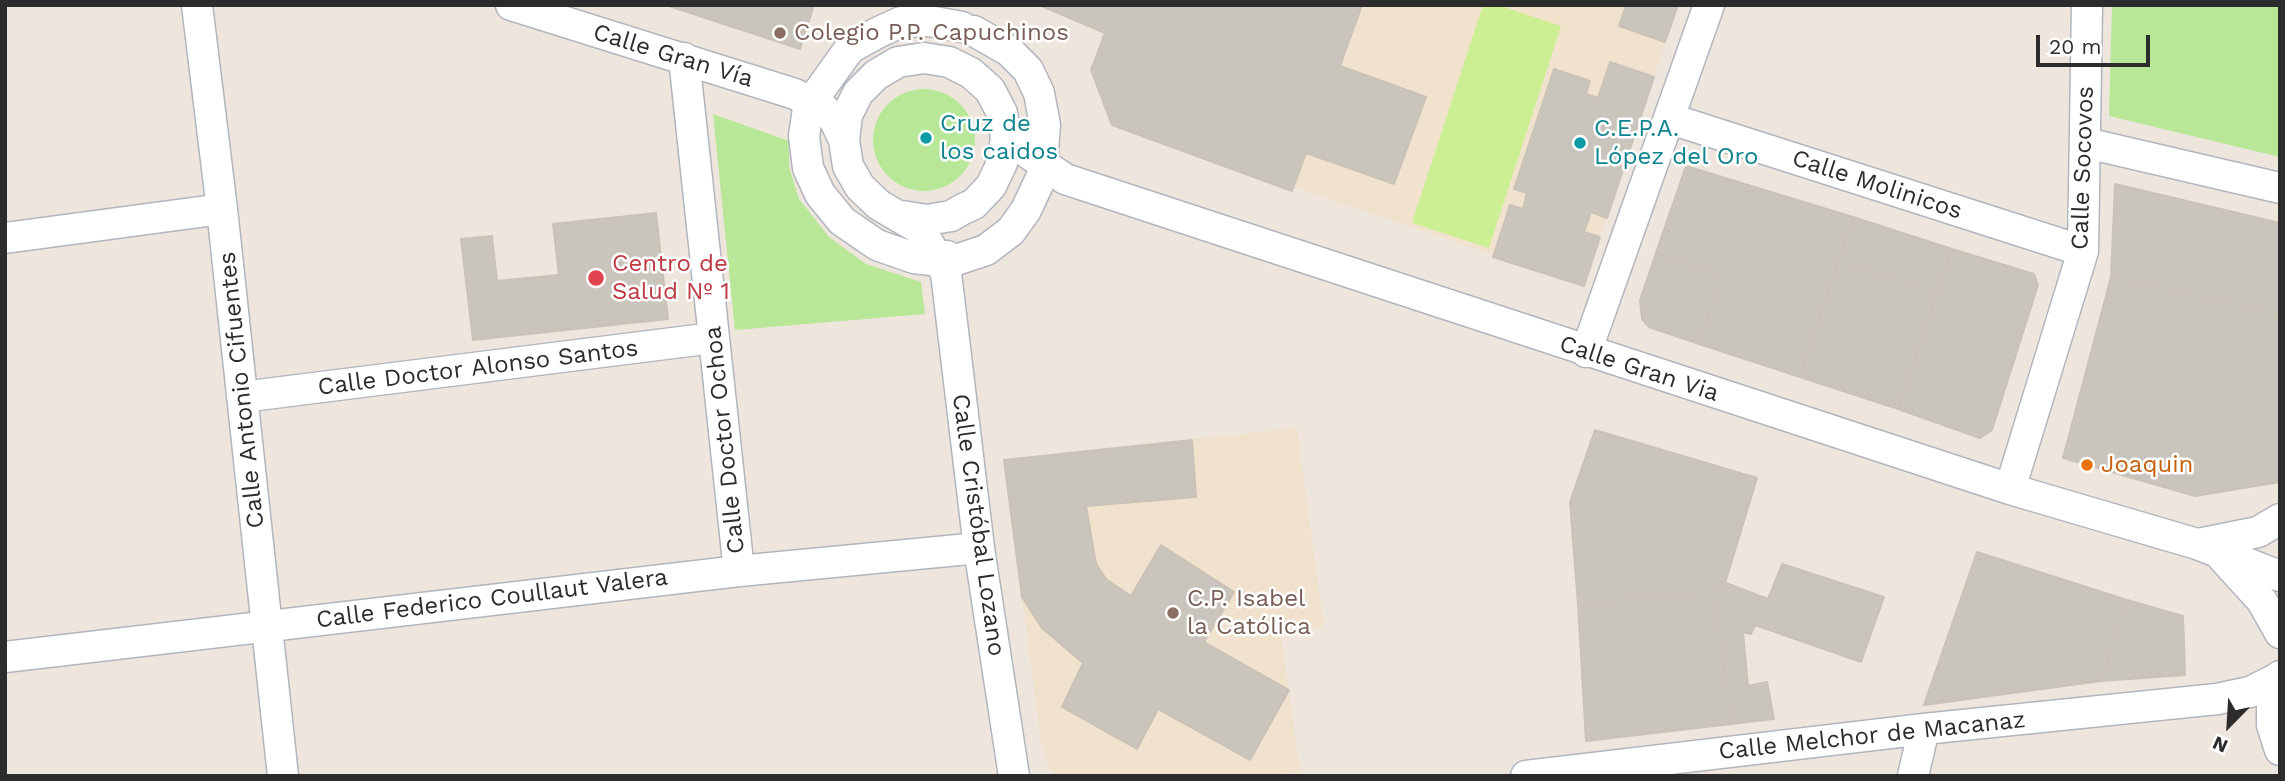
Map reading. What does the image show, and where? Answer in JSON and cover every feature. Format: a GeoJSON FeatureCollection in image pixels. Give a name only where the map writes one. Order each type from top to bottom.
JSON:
{"type":"FeatureCollection","features":[{"type":"Feature","properties":{"kind":"street","name":"Calle Antonio Cifuentes"},"geometry":{"type":"LineString","coordinates":[[197,5],[222,209],[283,776]]}},
{"type":"Feature","properties":{"kind":"street","name":"Calle Gran Vía"},"geometry":{"type":"LineString","coordinates":[[510,5],[807,97]]}},
{"type":"Feature","properties":{"kind":"street"},"geometry":{"type":"LineString","coordinates":[[1586,352],[1671,119],[1709,5]]}},
{"type":"Feature","properties":{"kind":"street","name":"Calle Socovos"},"geometry":{"type":"LineString","coordinates":[[2010,489],[2083,251],[2087,5]]}},
{"type":"Feature","properties":{"kind":"street"},"geometry":{"type":"LineString","coordinates":[[944,266],[920,229],[879,205],[860,187],[848,166],[844,140],[847,116],[865,85],[898,62],[923,58],[947,48],[972,17]]}},
{"type":"Feature","properties":{"kind":"street"},"geometry":{"type":"LineString","coordinates":[[972,17],[977,58],[1004,124],[1025,150],[1049,173]]}},
{"type":"Feature","properties":{"kind":"street"},"geometry":{"type":"LineString","coordinates":[[972,17],[1028,70],[1039,93],[1049,173],[1010,231],[986,250],[944,266],[877,246],[834,212],[820,194],[808,168],[804,136],[807,97],[850,48],[879,32],[901,22],[972,17]]}},
{"type":"Feature","properties":{"kind":"street","name":"Calle Doctor Ochoa"},"geometry":{"type":"LineString","coordinates":[[684,58],[739,571]]}},
{"type":"Feature","properties":{"kind":"street"},"geometry":{"type":"LineString","coordinates":[[923,58],[949,62],[971,73],[989,90]]}},
{"type":"Feature","properties":{"kind":"street"},"geometry":{"type":"LineString","coordinates":[[807,97],[865,85]]}},
{"type":"Feature","properties":{"kind":"street"},"geometry":{"type":"LineString","coordinates":[[807,97],[834,120],[844,140]]}},
{"type":"Feature","properties":{"kind":"street","name":"Calle Molinicos"},"geometry":{"type":"LineString","coordinates":[[1671,119],[2083,251]]}},
{"type":"Feature","properties":{"kind":"street"},"geometry":{"type":"LineString","coordinates":[[901,216],[926,220],[951,216],[974,204],[991,186],[1002,163],[1006,138],[1004,124]]}},
{"type":"Feature","properties":{"kind":"street"},"geometry":{"type":"LineString","coordinates":[[2086,143],[2280,188]]}},
{"type":"Feature","properties":{"kind":"street"},"geometry":{"type":"LineString","coordinates":[[991,186],[1049,173]]}},
{"type":"Feature","properties":{"kind":"street","name":"Calle Gran Via"},"geometry":{"type":"LineString","coordinates":[[1049,173],[1586,352],[2010,489],[2207,548],[2280,576]]}},
{"type":"Feature","properties":{"kind":"street"},"geometry":{"type":"LineString","coordinates":[[5,238],[222,209]]}},
{"type":"Feature","properties":{"kind":"street"},"geometry":{"type":"LineString","coordinates":[[944,266],[947,250],[963,209]]}},
{"type":"Feature","properties":{"kind":"street","name":"Calle Cristóbal Lozano"},"geometry":{"type":"LineString","coordinates":[[944,266],[979,548],[1014,776]]}},
{"type":"Feature","properties":{"kind":"street","name":"Calle Doctor Alonso Santos"},"geometry":{"type":"LineString","coordinates":[[242,397],[713,338]]}},
{"type":"Feature","properties":{"kind":"street"},"geometry":{"type":"LineString","coordinates":[[2280,519],[2258,532],[2207,548],[2262,601],[2280,633]]}},
{"type":"Feature","properties":{"kind":"street","name":"Calle Federico Coullaut Valera"},"geometry":{"type":"LineString","coordinates":[[5,657],[739,571],[979,548]]}},
{"type":"Feature","properties":{"kind":"street"},"geometry":{"type":"LineString","coordinates":[[2276,737],[2272,700],[2280,676]]}},
{"type":"Feature","properties":{"kind":"street","name":"Calle Melchor de Macanaz"},"geometry":{"type":"LineString","coordinates":[[1526,776],[2217,698],[2250,692],[2280,676]]}},
{"type":"Feature","properties":{"kind":"street","name":"Calle Melchor de Macanaz"},"geometry":{"type":"LineString","coordinates":[[2217,698],[2239,700],[2258,709],[2276,737]]}},
{"type":"Feature","properties":{"kind":"street"},"geometry":{"type":"LineString","coordinates":[[1913,776],[1924,729]]}},
{"type":"Feature","properties":{"kind":"shaded area"},"geometry":{"type":"Polygon","coordinates":[[[1037,5],[1678,5],[1584,286],[1112,125],[1091,70],[1105,34],[1037,5]]]}},
{"type":"Feature","properties":{"kind":"shaded area","name":"C.P. Isabel la Católica"},"geometry":{"type":"Polygon","coordinates":[[[1297,428],[1324,628],[1281,633],[1300,772],[1269,776],[1054,776],[1049,769],[1041,742],[1004,460],[1297,428]]]}},
{"type":"Feature","properties":{"kind":"green space"},"geometry":{"type":"Polygon","coordinates":[[[1483,5],[1498,5],[1561,26],[1489,248],[1412,223],[1483,5]]]}},
{"type":"Feature","properties":{"kind":"green space"},"geometry":{"type":"Polygon","coordinates":[[[2112,5],[2280,5],[2280,157],[2109,116],[2112,5]]]}},
{"type":"Feature","properties":{"kind":"green space"},"geometry":{"type":"Polygon","coordinates":[[[924,89],[944,93],[960,104],[971,120],[975,140],[971,160],[960,176],[944,187],[924,191],[904,187],[888,176],[877,160],[873,140],[877,120],[888,104],[904,93],[924,89]]]}},
{"type":"Feature","properties":{"kind":"green space"},"geometry":{"type":"Polygon","coordinates":[[[713,114],[789,141],[789,167],[799,199],[829,237],[866,264],[921,282],[925,314],[735,330],[713,114]]]}},
{"type":"Feature","properties":{"kind":"building","name":"Colegio P.P. Capuchinos"},"geometry":{"type":"Polygon","coordinates":[[[666,5],[814,5],[800,49],[666,5]]]}},
{"type":"Feature","properties":{"kind":"building"},"geometry":{"type":"Polygon","coordinates":[[[1039,5],[1362,5],[1340,66],[1426,97],[1394,184],[1306,153],[1292,191],[1112,125],[1091,70],[1105,33],[1039,5]]]}},
{"type":"Feature","properties":{"kind":"building"},"geometry":{"type":"Polygon","coordinates":[[[1626,5],[1678,5],[1665,42],[1619,26],[1626,5]]]}},
{"type":"Feature","properties":{"kind":"building","name":"C.E.P.A. López del Oro"},"geometry":{"type":"Polygon","coordinates":[[[1610,62],[1654,77],[1607,218],[1591,212],[1584,232],[1600,237],[1584,286],[1493,257],[1510,205],[1523,209],[1527,193],[1514,189],[1554,69],[1590,81],[1586,94],[1598,98],[1610,62]]]}},
{"type":"Feature","properties":{"kind":"building"},"geometry":{"type":"Polygon","coordinates":[[[1686,166],[1853,217],[1800,377],[1699,344],[1722,276],[1656,253],[1686,166]]]}},
{"type":"Feature","properties":{"kind":"building"},"geometry":{"type":"Polygon","coordinates":[[[2115,184],[2280,223],[2280,314],[2111,277],[2115,184]]]}},
{"type":"Feature","properties":{"kind":"building","name":"Centro de Salud Nº 1"},"geometry":{"type":"Polygon","coordinates":[[[656,213],[668,319],[473,340],[461,239],[492,236],[497,281],[559,275],[553,224],[656,213]]]}},
{"type":"Feature","properties":{"kind":"building"},"geometry":{"type":"Polygon","coordinates":[[[1853,217],[1952,249],[1937,292],[1839,262],[1853,217]]]}},
{"type":"Feature","properties":{"kind":"building"},"geometry":{"type":"Polygon","coordinates":[[[1952,249],[2034,274],[2038,285],[1992,430],[1980,438],[1898,409],[1952,249]]]}},
{"type":"Feature","properties":{"kind":"building"},"geometry":{"type":"Polygon","coordinates":[[[1656,253],[1722,276],[1699,344],[1649,327],[1642,319],[1640,300],[1656,253]]]}},
{"type":"Feature","properties":{"kind":"building"},"geometry":{"type":"Polygon","coordinates":[[[1839,262],[1937,292],[1898,409],[1800,377],[1839,262]]]}},
{"type":"Feature","properties":{"kind":"building"},"geometry":{"type":"Polygon","coordinates":[[[2111,277],[2280,314],[2280,482],[2195,496],[2063,458],[2111,277]]]}},
{"type":"Feature","properties":{"kind":"building"},"geometry":{"type":"Polygon","coordinates":[[[1595,430],[1757,478],[1723,590],[1578,604],[1570,502],[1595,430]]]}},
{"type":"Feature","properties":{"kind":"building"},"geometry":{"type":"Polygon","coordinates":[[[1192,440],[1196,497],[1086,506],[1096,564],[1106,579],[1131,596],[1161,545],[1234,592],[1204,642],[1289,690],[1250,760],[1158,709],[1137,749],[1062,707],[1083,663],[1042,628],[1022,597],[1004,460],[1192,440]]]}},
{"type":"Feature","properties":{"kind":"building"},"geometry":{"type":"Polygon","coordinates":[[[1977,552],[2127,600],[2101,681],[1924,705],[1977,552]]]}},
{"type":"Feature","properties":{"kind":"building"},"geometry":{"type":"Polygon","coordinates":[[[1782,564],[1884,597],[1861,662],[1755,625],[1751,634],[1743,632],[1748,686],[1767,682],[1774,719],[1731,724],[1716,605],[1726,583],[1768,599],[1782,564]]]}},
{"type":"Feature","properties":{"kind":"building"},"geometry":{"type":"Polygon","coordinates":[[[1723,590],[1716,605],[1731,724],[1586,741],[1578,604],[1723,590]]]}},
{"type":"Feature","properties":{"kind":"building"},"geometry":{"type":"Polygon","coordinates":[[[2127,600],[2183,616],[2185,675],[2101,681],[2127,600]]]}},
{"type":"Feature","properties":{"kind":"place","name":"Colegio P.P. Capuchinos"},"geometry":{"type":"Point","coordinates":[780,33]}},
{"type":"Feature","properties":{"kind":"place","name":"Cruz de los caidos"},"geometry":{"type":"Point","coordinates":[926,138]}},
{"type":"Feature","properties":{"kind":"place","name":"C.E.P.A. López del Oro"},"geometry":{"type":"Point","coordinates":[1580,143]}},
{"type":"Feature","properties":{"kind":"place","name":"Centro de Salud Nº 1"},"geometry":{"type":"Point","coordinates":[596,278]}},
{"type":"Feature","properties":{"kind":"place","name":"Joaquin"},"geometry":{"type":"Point","coordinates":[2087,465]}},
{"type":"Feature","properties":{"kind":"place","name":"C.P. Isabel la Católica"},"geometry":{"type":"Point","coordinates":[1173,613]}}]}
